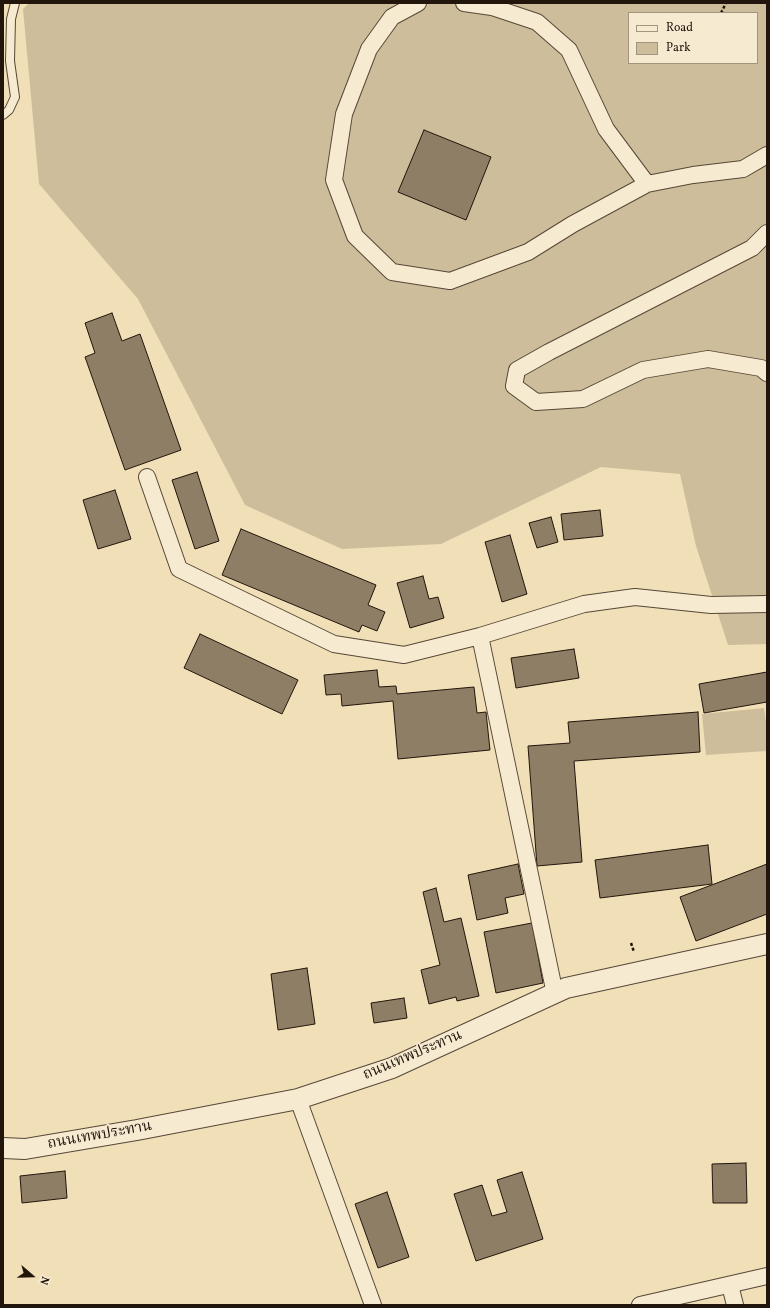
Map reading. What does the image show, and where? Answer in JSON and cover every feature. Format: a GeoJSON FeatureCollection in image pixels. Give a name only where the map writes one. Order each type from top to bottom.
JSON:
{"type":"FeatureCollection","features":[{"type":"Feature","properties":{"kind":"street"},"geometry":{"type":"LineString","coordinates":[[418,3],[392,17],[369,49],[344,114],[334,180],[355,236],[392,272],[450,281],[528,252],[573,224],[647,184],[693,175],[743,169],[767,155]]}},
{"type":"Feature","properties":{"kind":"street"},"geometry":{"type":"LineString","coordinates":[[464,3],[492,7],[537,22],[569,50],[606,129],[647,184]]}},
{"type":"Feature","properties":{"kind":"street"},"geometry":{"type":"LineString","coordinates":[[767,233],[752,248],[549,352],[517,370],[514,386],[536,402],[583,399],[643,370],[708,359],[761,368],[767,373]]}},
{"type":"Feature","properties":{"kind":"street"},"geometry":{"type":"LineString","coordinates":[[147,477],[179,569],[334,644],[404,655],[480,636],[584,604],[635,597],[711,605],[767,604]]}},
{"type":"Feature","properties":{"kind":"street"},"geometry":{"type":"LineString","coordinates":[[480,636],[555,994]]}},
{"type":"Feature","properties":{"kind":"street","name":"ถนนเทพประทาน"},"geometry":{"type":"LineString","coordinates":[[3,1148],[25,1148],[137,1130],[298,1098],[392,1068],[566,988],[767,944]]}},
{"type":"Feature","properties":{"kind":"street"},"geometry":{"type":"LineString","coordinates":[[298,1098],[373,1305]]}},
{"type":"Feature","properties":{"kind":"street"},"geometry":{"type":"LineString","coordinates":[[640,1305],[767,1276]]}},
{"type":"Feature","properties":{"kind":"street"},"geometry":{"type":"LineString","coordinates":[[730,1285],[734,1305]]}},
{"type":"Feature","properties":{"kind":"lane"},"geometry":{"type":"LineString","coordinates":[[3,115],[9,110],[15,97],[10,61],[11,19],[15,3]]}},
{"type":"Feature","properties":{"kind":"path"},"geometry":{"type":"LineString","coordinates":[[722,12],[726,3]]}},
{"type":"Feature","properties":{"kind":"green space"},"geometry":{"type":"Polygon","coordinates":[[[29,3],[767,3],[767,644],[728,645],[696,546],[680,474],[601,467],[441,544],[342,549],[245,505],[138,299],[39,184],[23,9],[29,3]]]}},
{"type":"Feature","properties":{"kind":"green space"},"geometry":{"type":"Polygon","coordinates":[[[764,708],[767,729],[767,751],[706,755],[702,714],[764,708]]]}},
{"type":"Feature","properties":{"kind":"building"},"geometry":{"type":"Polygon","coordinates":[[[424,130],[491,157],[466,220],[398,192],[424,130]]]}},
{"type":"Feature","properties":{"kind":"building"},"geometry":{"type":"Polygon","coordinates":[[[112,313],[122,341],[140,334],[181,450],[125,470],[85,357],[95,353],[85,323],[112,313]]]}},
{"type":"Feature","properties":{"kind":"building"},"geometry":{"type":"Polygon","coordinates":[[[197,472],[219,541],[195,549],[172,480],[197,472]]]}},
{"type":"Feature","properties":{"kind":"building"},"geometry":{"type":"Polygon","coordinates":[[[115,490],[131,539],[98,549],[83,500],[115,490]]]}},
{"type":"Feature","properties":{"kind":"building"},"geometry":{"type":"Polygon","coordinates":[[[600,510],[603,536],[564,540],[561,514],[600,510]]]}},
{"type":"Feature","properties":{"kind":"building"},"geometry":{"type":"Polygon","coordinates":[[[551,517],[558,542],[537,548],[529,523],[551,517]]]}},
{"type":"Feature","properties":{"kind":"building"},"geometry":{"type":"Polygon","coordinates":[[[241,529],[376,585],[368,605],[385,612],[377,631],[362,625],[359,632],[222,575],[241,529]]]}},
{"type":"Feature","properties":{"kind":"building"},"geometry":{"type":"Polygon","coordinates":[[[510,535],[527,594],[502,602],[485,542],[510,535]]]}},
{"type":"Feature","properties":{"kind":"building"},"geometry":{"type":"Polygon","coordinates":[[[423,576],[429,599],[438,597],[444,618],[410,628],[397,583],[423,576]]]}},
{"type":"Feature","properties":{"kind":"building"},"geometry":{"type":"Polygon","coordinates":[[[200,634],[298,680],[282,714],[184,668],[200,634]]]}},
{"type":"Feature","properties":{"kind":"building"},"geometry":{"type":"Polygon","coordinates":[[[574,649],[579,678],[516,688],[511,658],[574,649]]]}},
{"type":"Feature","properties":{"kind":"building"},"geometry":{"type":"Polygon","coordinates":[[[377,670],[379,687],[396,686],[397,694],[474,687],[477,713],[486,712],[490,750],[398,759],[393,701],[342,706],[341,694],[326,695],[324,675],[377,670]]]}},
{"type":"Feature","properties":{"kind":"building"},"geometry":{"type":"Polygon","coordinates":[[[767,672],[767,702],[704,713],[699,684],[767,672]]]}},
{"type":"Feature","properties":{"kind":"building"},"geometry":{"type":"Polygon","coordinates":[[[698,712],[700,752],[574,761],[582,862],[537,866],[528,746],[570,743],[568,722],[698,712]]]}},
{"type":"Feature","properties":{"kind":"building"},"geometry":{"type":"Polygon","coordinates":[[[708,845],[712,884],[600,898],[595,860],[708,845]]]}},
{"type":"Feature","properties":{"kind":"building"},"geometry":{"type":"Polygon","coordinates":[[[518,864],[524,894],[505,898],[508,913],[477,920],[468,875],[518,864]]]}},
{"type":"Feature","properties":{"kind":"building"},"geometry":{"type":"Polygon","coordinates":[[[767,864],[767,914],[696,941],[680,897],[767,864]]]}},
{"type":"Feature","properties":{"kind":"building"},"geometry":{"type":"Polygon","coordinates":[[[436,888],[444,922],[461,918],[479,996],[457,1001],[456,997],[429,1004],[421,970],[440,965],[423,892],[436,888]]]}},
{"type":"Feature","properties":{"kind":"building"},"geometry":{"type":"Polygon","coordinates":[[[532,923],[543,983],[496,993],[484,932],[532,923]]]}},
{"type":"Feature","properties":{"kind":"building"},"geometry":{"type":"Polygon","coordinates":[[[307,968],[315,1024],[278,1030],[271,974],[307,968]]]}},
{"type":"Feature","properties":{"kind":"building"},"geometry":{"type":"Polygon","coordinates":[[[404,998],[407,1018],[374,1023],[371,1003],[404,998]]]}},
{"type":"Feature","properties":{"kind":"building"},"geometry":{"type":"Polygon","coordinates":[[[746,1163],[747,1203],[713,1203],[712,1164],[746,1163]]]}},
{"type":"Feature","properties":{"kind":"building"},"geometry":{"type":"Polygon","coordinates":[[[65,1171],[67,1198],[22,1203],[20,1176],[65,1171]]]}},
{"type":"Feature","properties":{"kind":"building"},"geometry":{"type":"Polygon","coordinates":[[[522,1172],[543,1239],[476,1261],[454,1194],[482,1185],[492,1216],[507,1212],[497,1180],[522,1172]]]}},
{"type":"Feature","properties":{"kind":"building"},"geometry":{"type":"Polygon","coordinates":[[[387,1192],[409,1257],[378,1268],[355,1204],[387,1192]]]}}]}
